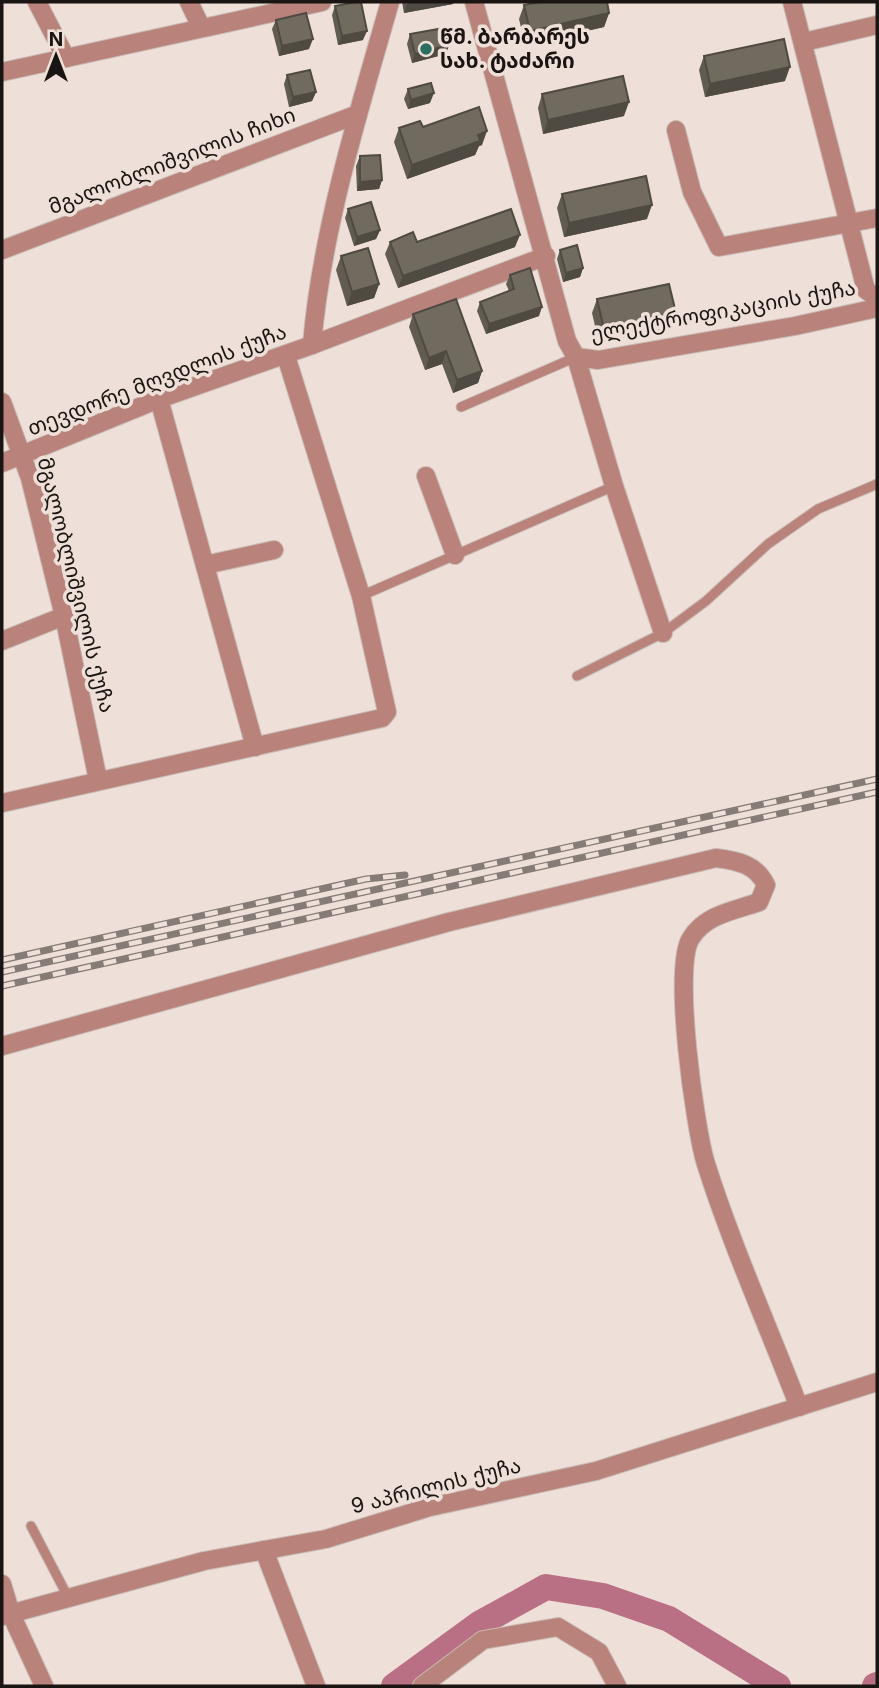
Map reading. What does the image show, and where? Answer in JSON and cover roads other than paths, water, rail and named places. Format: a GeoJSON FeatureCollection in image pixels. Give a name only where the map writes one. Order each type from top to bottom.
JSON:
{"type":"FeatureCollection","features":[{"type":"Feature","properties":{"kind":"street"},"geometry":{"type":"LineString","coordinates":[[37,2],[66,58]]}},
{"type":"Feature","properties":{"kind":"street"},"geometry":{"type":"LineString","coordinates":[[189,2],[201,27]]}},
{"type":"Feature","properties":{"kind":"street"},"geometry":{"type":"LineString","coordinates":[[2,72],[322,2]]}},
{"type":"Feature","properties":{"kind":"street","name":"თევდორე მღვდლის ქუჩა"},"geometry":{"type":"LineString","coordinates":[[2,463],[159,399],[312,345],[315,313],[358,114],[390,2]]}},
{"type":"Feature","properties":{"kind":"street","name":"ელექტროფიკაციის ქუჩა"},"geometry":{"type":"LineString","coordinates":[[474,2],[546,256],[567,341],[576,357],[614,486],[663,633]]}},
{"type":"Feature","properties":{"kind":"street"},"geometry":{"type":"LineString","coordinates":[[792,2],[866,290],[877,298]]}},
{"type":"Feature","properties":{"kind":"street"},"geometry":{"type":"LineString","coordinates":[[804,42],[877,25]]}},
{"type":"Feature","properties":{"kind":"street","name":"მგალობლიშვილის ჩიხი"},"geometry":{"type":"LineString","coordinates":[[2,250],[358,114]]}},
{"type":"Feature","properties":{"kind":"street"},"geometry":{"type":"LineString","coordinates":[[676,130],[692,192],[719,247],[877,218]]}},
{"type":"Feature","properties":{"kind":"street"},"geometry":{"type":"LineString","coordinates":[[312,345],[546,256]]}},
{"type":"Feature","properties":{"kind":"street","name":"ელექტროფიკაციის ქუჩა"},"geometry":{"type":"LineString","coordinates":[[576,357],[598,360],[795,326],[877,308]]}},
{"type":"Feature","properties":{"kind":"street"},"geometry":{"type":"LineString","coordinates":[[2,803],[382,718],[387,712],[362,596],[286,356]]}},
{"type":"Feature","properties":{"kind":"street"},"geometry":{"type":"LineString","coordinates":[[159,399],[255,747]]}},
{"type":"Feature","properties":{"kind":"street","name":"მგალობლიშვილის ქუჩა"},"geometry":{"type":"LineString","coordinates":[[2,402],[30,478],[64,615],[98,780]]}},
{"type":"Feature","properties":{"kind":"street"},"geometry":{"type":"LineString","coordinates":[[426,476],[455,555]]}},
{"type":"Feature","properties":{"kind":"street"},"geometry":{"type":"LineString","coordinates":[[205,565],[274,550]]}},
{"type":"Feature","properties":{"kind":"street"},"geometry":{"type":"LineString","coordinates":[[2,641],[64,615]]}},
{"type":"Feature","properties":{"kind":"street"},"geometry":{"type":"LineString","coordinates":[[2,1046],[449,922],[716,858],[740,861],[761,874],[766,885],[759,902],[705,920],[689,940],[683,966],[683,1010],[705,1161],[799,1407]]}},
{"type":"Feature","properties":{"kind":"street","name":"9 აპრილის ქუჩა"},"geometry":{"type":"LineString","coordinates":[[6,1615],[204,1561],[326,1539],[430,1507],[596,1471],[877,1382]]}},
{"type":"Feature","properties":{"kind":"street"},"geometry":{"type":"LineString","coordinates":[[264,1550],[315,1686]]}},
{"type":"Feature","properties":{"kind":"street"},"geometry":{"type":"LineString","coordinates":[[2,1584],[6,1615],[44,1686]]}},
{"type":"Feature","properties":{"kind":"street"},"geometry":{"type":"LineString","coordinates":[[422,1686],[483,1640],[558,1627],[599,1652],[617,1686]]}},
{"type":"Feature","properties":{"kind":"lane"},"geometry":{"type":"LineString","coordinates":[[461,407],[576,357]]}},
{"type":"Feature","properties":{"kind":"lane"},"geometry":{"type":"LineString","coordinates":[[577,676],[663,633],[706,601],[768,544],[808,516],[877,484]]}},
{"type":"Feature","properties":{"kind":"lane"},"geometry":{"type":"LineString","coordinates":[[362,596],[614,486]]}},
{"type":"Feature","properties":{"kind":"lane"},"geometry":{"type":"LineString","coordinates":[[31,1526],[68,1597]]}},
{"type":"Feature","properties":{"kind":"waterway"},"geometry":{"type":"LineString","coordinates":[[394,1686],[479,1624],[546,1587],[603,1596],[669,1619],[778,1686]]}},
{"type":"Feature","properties":{"kind":"railway"},"geometry":{"type":"LineString","coordinates":[[2,972],[877,779]]}},
{"type":"Feature","properties":{"kind":"railway"},"geometry":{"type":"LineString","coordinates":[[2,986],[877,792]]}},
{"type":"Feature","properties":{"kind":"railway"},"geometry":{"type":"LineString","coordinates":[[2,960],[366,879],[405,875]]}},
{"type":"Feature","properties":{"kind":"place","name":"წმ. ბარბარეს სახ. ტაძარი"},"geometry":{"type":"Point","coordinates":[426,49]}}]}
